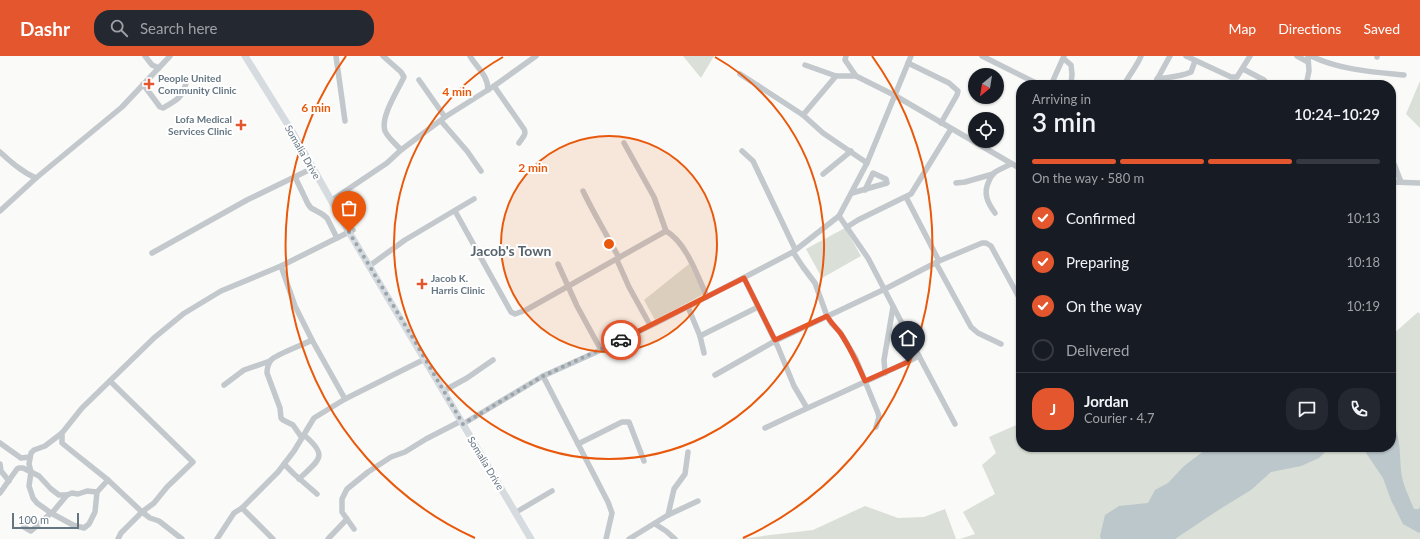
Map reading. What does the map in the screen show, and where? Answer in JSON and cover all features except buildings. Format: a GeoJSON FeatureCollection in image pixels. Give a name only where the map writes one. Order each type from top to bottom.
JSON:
{"type":"FeatureCollection","features":[{"type":"Feature","properties":{"kind":"main road","name":"Somalia Drive"},"geometry":{"type":"LineString","coordinates":[[245,56],[447,389],[463,422],[531,539]]}},
{"type":"Feature","properties":{"kind":"main road","name":"Somalia Drive"},"geometry":{"type":"LineString","coordinates":[[250,56],[335,198],[351,231],[424,359],[535,539]]}},
{"type":"Feature","properties":{"kind":"street"},"geometry":{"type":"LineString","coordinates":[[145,56],[152,65],[159,68]]}},
{"type":"Feature","properties":{"kind":"street"},"geometry":{"type":"LineString","coordinates":[[0,211],[36,178],[122,107],[170,56]]}},
{"type":"Feature","properties":{"kind":"street"},"geometry":{"type":"LineString","coordinates":[[336,56],[345,121]]}},
{"type":"Feature","properties":{"kind":"street"},"geometry":{"type":"LineString","coordinates":[[383,56],[401,72],[404,77],[400,87],[390,103],[384,125],[387,135],[401,150]]}},
{"type":"Feature","properties":{"kind":"street"},"geometry":{"type":"LineString","coordinates":[[470,56],[486,76],[488,90]]}},
{"type":"Feature","properties":{"kind":"street"},"geometry":{"type":"LineString","coordinates":[[354,528],[342,512],[342,504],[347,488],[390,457],[405,452],[426,438],[463,422],[543,376],[601,350],[744,278],[794,251],[839,216],[867,163],[911,56]]}},
{"type":"Feature","properties":{"kind":"street"},"geometry":{"type":"LineString","coordinates":[[982,56],[1030,80]]}},
{"type":"Feature","properties":{"kind":"street"},"geometry":{"type":"LineString","coordinates":[[1127,80],[1131,72],[1139,63],[1142,56]]}},
{"type":"Feature","properties":{"kind":"street"},"geometry":{"type":"LineString","coordinates":[[1157,79],[1170,56]]}},
{"type":"Feature","properties":{"kind":"street"},"geometry":{"type":"LineString","coordinates":[[1186,56],[1231,77],[1237,77],[1250,56]]}},
{"type":"Feature","properties":{"kind":"street"},"geometry":{"type":"LineString","coordinates":[[1297,56],[1308,59],[1309,74],[1307,80]]}},
{"type":"Feature","properties":{"kind":"street"},"geometry":{"type":"LineString","coordinates":[[1312,56],[1319,60],[1350,68],[1404,75]]}},
{"type":"Feature","properties":{"kind":"street"},"geometry":{"type":"LineString","coordinates":[[335,198],[387,163],[401,150],[443,119],[535,57]]}},
{"type":"Feature","properties":{"kind":"street"},"geometry":{"type":"LineString","coordinates":[[846,57],[856,76]]}},
{"type":"Feature","properties":{"kind":"street"},"geometry":{"type":"LineString","coordinates":[[1053,80],[1064,57],[1071,65],[1071,80]]}},
{"type":"Feature","properties":{"kind":"street"},"geometry":{"type":"LineString","coordinates":[[1157,79],[1177,77],[1192,72],[1196,61]]}},
{"type":"Feature","properties":{"kind":"street"},"geometry":{"type":"LineString","coordinates":[[908,63],[949,83],[958,91],[942,123]]}},
{"type":"Feature","properties":{"kind":"street"},"geometry":{"type":"LineString","coordinates":[[805,65],[836,76],[856,76],[894,95],[1016,166]]}},
{"type":"Feature","properties":{"kind":"street"},"geometry":{"type":"LineString","coordinates":[[1243,69],[1264,80]]}},
{"type":"Feature","properties":{"kind":"street"},"geometry":{"type":"LineString","coordinates":[[740,74],[804,115],[823,133],[867,163]]}},
{"type":"Feature","properties":{"kind":"street"},"geometry":{"type":"LineString","coordinates":[[804,115],[836,76]]}},
{"type":"Feature","properties":{"kind":"street"},"geometry":{"type":"LineString","coordinates":[[143,84],[160,107],[163,108],[182,95],[187,80]]}},
{"type":"Feature","properties":{"kind":"street"},"geometry":{"type":"LineString","coordinates":[[419,80],[443,119],[481,171]]}},
{"type":"Feature","properties":{"kind":"street"},"geometry":{"type":"LineString","coordinates":[[494,86],[526,132],[519,143]]}},
{"type":"Feature","properties":{"kind":"street"},"geometry":{"type":"LineString","coordinates":[[847,227],[911,194],[951,129]]}},
{"type":"Feature","properties":{"kind":"street"},"geometry":{"type":"LineString","coordinates":[[624,143],[654,197],[666,232]]}},
{"type":"Feature","properties":{"kind":"street"},"geometry":{"type":"LineString","coordinates":[[742,151],[753,161],[794,251],[803,267],[815,283],[827,316],[831,323],[840,332],[856,359],[878,413],[876,426]]}},
{"type":"Feature","properties":{"kind":"street"},"geometry":{"type":"LineString","coordinates":[[823,174],[851,151]]}},
{"type":"Feature","properties":{"kind":"street"},"geometry":{"type":"LineString","coordinates":[[0,152],[16,166],[36,178]]}},
{"type":"Feature","properties":{"kind":"street"},"geometry":{"type":"LineString","coordinates":[[956,183],[993,174],[1011,164]]}},
{"type":"Feature","properties":{"kind":"street"},"geometry":{"type":"LineString","coordinates":[[152,253],[241,203],[313,168]]}},
{"type":"Feature","properties":{"kind":"street"},"geometry":{"type":"LineString","coordinates":[[1396,169],[1401,182]]}},
{"type":"Feature","properties":{"kind":"street"},"geometry":{"type":"LineString","coordinates":[[993,174],[986,191],[989,205],[995,213]]}},
{"type":"Feature","properties":{"kind":"street"},"geometry":{"type":"LineString","coordinates":[[295,177],[308,204],[311,208],[327,218],[337,238]]}},
{"type":"Feature","properties":{"kind":"street"},"geometry":{"type":"LineString","coordinates":[[1396,182],[1420,183]]}},
{"type":"Feature","properties":{"kind":"street"},"geometry":{"type":"LineString","coordinates":[[852,193],[865,190]]}},
{"type":"Feature","properties":{"kind":"street"},"geometry":{"type":"LineString","coordinates":[[583,191],[598,221],[606,232],[629,287],[650,325]]}},
{"type":"Feature","properties":{"kind":"street"},"geometry":{"type":"LineString","coordinates":[[906,197],[937,262],[971,327],[978,333],[1001,344]]}},
{"type":"Feature","properties":{"kind":"street"},"geometry":{"type":"LineString","coordinates":[[372,264],[405,240],[474,199]]}},
{"type":"Feature","properties":{"kind":"street"},"geometry":{"type":"LineString","coordinates":[[455,211],[512,312],[515,314],[526,310],[666,232],[672,234],[688,256],[707,297]]}},
{"type":"Feature","properties":{"kind":"street"},"geometry":{"type":"LineString","coordinates":[[839,216],[868,258],[955,424]]}},
{"type":"Feature","properties":{"kind":"street"},"geometry":{"type":"LineString","coordinates":[[108,480],[97,492],[95,512],[89,524],[84,528],[73,525],[37,503],[33,498],[30,486],[31,472],[29,464],[31,453],[34,450],[45,446],[62,433],[82,408],[155,337],[182,314],[221,291],[281,266],[351,231]]}},
{"type":"Feature","properties":{"kind":"street"},"geometry":{"type":"LineString","coordinates":[[714,375],[775,340],[885,289],[937,262],[982,244],[989,244],[993,249],[1016,292]]}},
{"type":"Feature","properties":{"kind":"street"},"geometry":{"type":"LineString","coordinates":[[558,264],[577,306],[601,350]]}},
{"type":"Feature","properties":{"kind":"street"},"geometry":{"type":"LineString","coordinates":[[281,266],[295,306],[312,340],[345,398]]}},
{"type":"Feature","properties":{"kind":"street"},"geometry":{"type":"LineString","coordinates":[[744,278],[775,340],[794,386],[807,408]]}},
{"type":"Feature","properties":{"kind":"street"},"geometry":{"type":"LineString","coordinates":[[688,307],[700,336],[704,353]]}},
{"type":"Feature","properties":{"kind":"street"},"geometry":{"type":"LineString","coordinates":[[885,373],[884,360],[893,307]]}},
{"type":"Feature","properties":{"kind":"street"},"geometry":{"type":"LineString","coordinates":[[700,336],[758,308]]}},
{"type":"Feature","properties":{"kind":"street"},"geometry":{"type":"LineString","coordinates":[[890,326],[900,320]]}},
{"type":"Feature","properties":{"kind":"street"},"geometry":{"type":"LineString","coordinates":[[224,385],[244,370],[271,360],[312,340]]}},
{"type":"Feature","properties":{"kind":"street"},"geometry":{"type":"LineString","coordinates":[[766,428],[919,356]]}},
{"type":"Feature","properties":{"kind":"street"},"geometry":{"type":"LineString","coordinates":[[218,539],[234,513],[242,508],[278,472],[294,451],[314,418],[345,398],[424,359]]}},
{"type":"Feature","properties":{"kind":"street"},"geometry":{"type":"LineString","coordinates":[[271,360],[267,368],[267,373],[280,408],[281,418],[293,425],[303,437],[317,448],[319,453],[319,458],[312,468],[299,479]]}},
{"type":"Feature","properties":{"kind":"street"},"geometry":{"type":"LineString","coordinates":[[447,389],[467,378],[493,360]]}},
{"type":"Feature","properties":{"kind":"street"},"geometry":{"type":"LineString","coordinates":[[543,376],[608,502],[612,513],[606,539]]}},
{"type":"Feature","properties":{"kind":"street"},"geometry":{"type":"LineString","coordinates":[[110,381],[193,462],[154,503],[142,512],[121,533],[118,539]]}},
{"type":"Feature","properties":{"kind":"street"},"geometry":{"type":"LineString","coordinates":[[578,444],[622,422],[629,422],[644,461]]}},
{"type":"Feature","properties":{"kind":"street"},"geometry":{"type":"LineString","coordinates":[[62,433],[62,443],[108,480],[142,512],[150,518],[160,521],[182,539]]}},
{"type":"Feature","properties":{"kind":"street"},"geometry":{"type":"LineString","coordinates":[[0,443],[21,458],[30,457]]}},
{"type":"Feature","properties":{"kind":"street"},"geometry":{"type":"LineString","coordinates":[[668,515],[674,489],[685,474],[688,452]]}},
{"type":"Feature","properties":{"kind":"street"},"geometry":{"type":"LineString","coordinates":[[0,464],[1,470],[9,481]]}},
{"type":"Feature","properties":{"kind":"street"},"geometry":{"type":"LineString","coordinates":[[284,464],[317,494]]}},
{"type":"Feature","properties":{"kind":"street"},"geometry":{"type":"LineString","coordinates":[[0,493],[19,468],[23,468],[43,479],[55,493],[78,494],[87,491],[97,492]]}},
{"type":"Feature","properties":{"kind":"street"},"geometry":{"type":"LineString","coordinates":[[518,511],[552,491]]}},
{"type":"Feature","properties":{"kind":"street"},"geometry":{"type":"LineString","coordinates":[[29,519],[24,524],[24,527],[31,531],[52,513],[67,494]]}},
{"type":"Feature","properties":{"kind":"street"},"geometry":{"type":"LineString","coordinates":[[629,539],[668,515],[698,501]]}},
{"type":"Feature","properties":{"kind":"street"},"geometry":{"type":"LineString","coordinates":[[242,508],[273,539]]}},
{"type":"Feature","properties":{"kind":"street"},"geometry":{"type":"LineString","coordinates":[[328,539],[347,519]]}},
{"type":"Feature","properties":{"kind":"street"},"geometry":{"type":"LineString","coordinates":[[655,524],[675,539]]}},
{"type":"Feature","properties":{"kind":"shaded area"},"geometry":{"type":"Polygon","coordinates":[[[683,56],[714,56],[701,78],[683,56]]]}},
{"type":"Feature","properties":{"kind":"shaded area"},"geometry":{"type":"Polygon","coordinates":[[[1420,81],[1420,128],[1406,114],[1420,81]]]}},
{"type":"Feature","properties":{"kind":"shaded area"},"geometry":{"type":"Polygon","coordinates":[[[845,228],[861,256],[822,278],[806,249],[845,228]]]}},
{"type":"Feature","properties":{"kind":"shaded area"},"geometry":{"type":"Polygon","coordinates":[[[689,264],[704,294],[655,320],[644,300],[689,264]]]}},
{"type":"Feature","properties":{"kind":"shaded area"},"geometry":{"type":"Polygon","coordinates":[[[1418,312],[1420,314],[1420,539],[960,539],[975,534],[963,512],[995,494],[982,465],[996,453],[989,437],[1016,425],[1016,452],[1396,452],[1396,332],[1418,312]]]}},
{"type":"Feature","properties":{"kind":"shaded area"},"geometry":{"type":"Polygon","coordinates":[[[1396,430],[1399,440],[1401,471],[1404,485],[1414,509],[1419,509],[1420,506],[1419,533],[1403,524],[1391,500],[1383,478],[1365,452],[1396,452],[1396,430]]]}},
{"type":"Feature","properties":{"kind":"shaded area"},"geometry":{"type":"Polygon","coordinates":[[[1202,452],[1325,452],[1319,458],[1301,466],[1271,472],[1251,490],[1175,539],[1101,539],[1100,536],[1105,515],[1119,506],[1148,503],[1155,490],[1168,483],[1184,466],[1202,452]]]}},
{"type":"Feature","properties":{"kind":"shaded area"},"geometry":{"type":"Polygon","coordinates":[[[865,506],[898,518],[924,517],[945,509],[956,539],[738,539],[813,530],[865,506]]]}},
{"type":"Feature","properties":{"kind":"way so far"},"geometry":{"type":"LineString","coordinates":[[349,232],[463,424],[543,376],[621,340]]}},
{"type":"Feature","properties":{"kind":"place","name":"People United Community Clinic"},"geometry":{"type":"Point","coordinates":[149,84]}},
{"type":"Feature","properties":{"kind":"place","name":"Lofa Medical Services Clinic"},"geometry":{"type":"Point","coordinates":[241,125]}},
{"type":"Feature","properties":{"kind":"place","name":"Jacob K. Harris Clinic"},"geometry":{"type":"Point","coordinates":[422,284]}},
{"type":"Feature","properties":{"kind":"district","name":"Jacob's Town"},"geometry":{"type":"Point","coordinates":[511,250]}},
{"type":"Feature","properties":{"kind":"route"},"geometry":{"type":"LineString","coordinates":[[621,340],[744,278],[775,340],[827,316],[831,323],[840,332],[856,359],[865,381],[908,362]]}}]}
